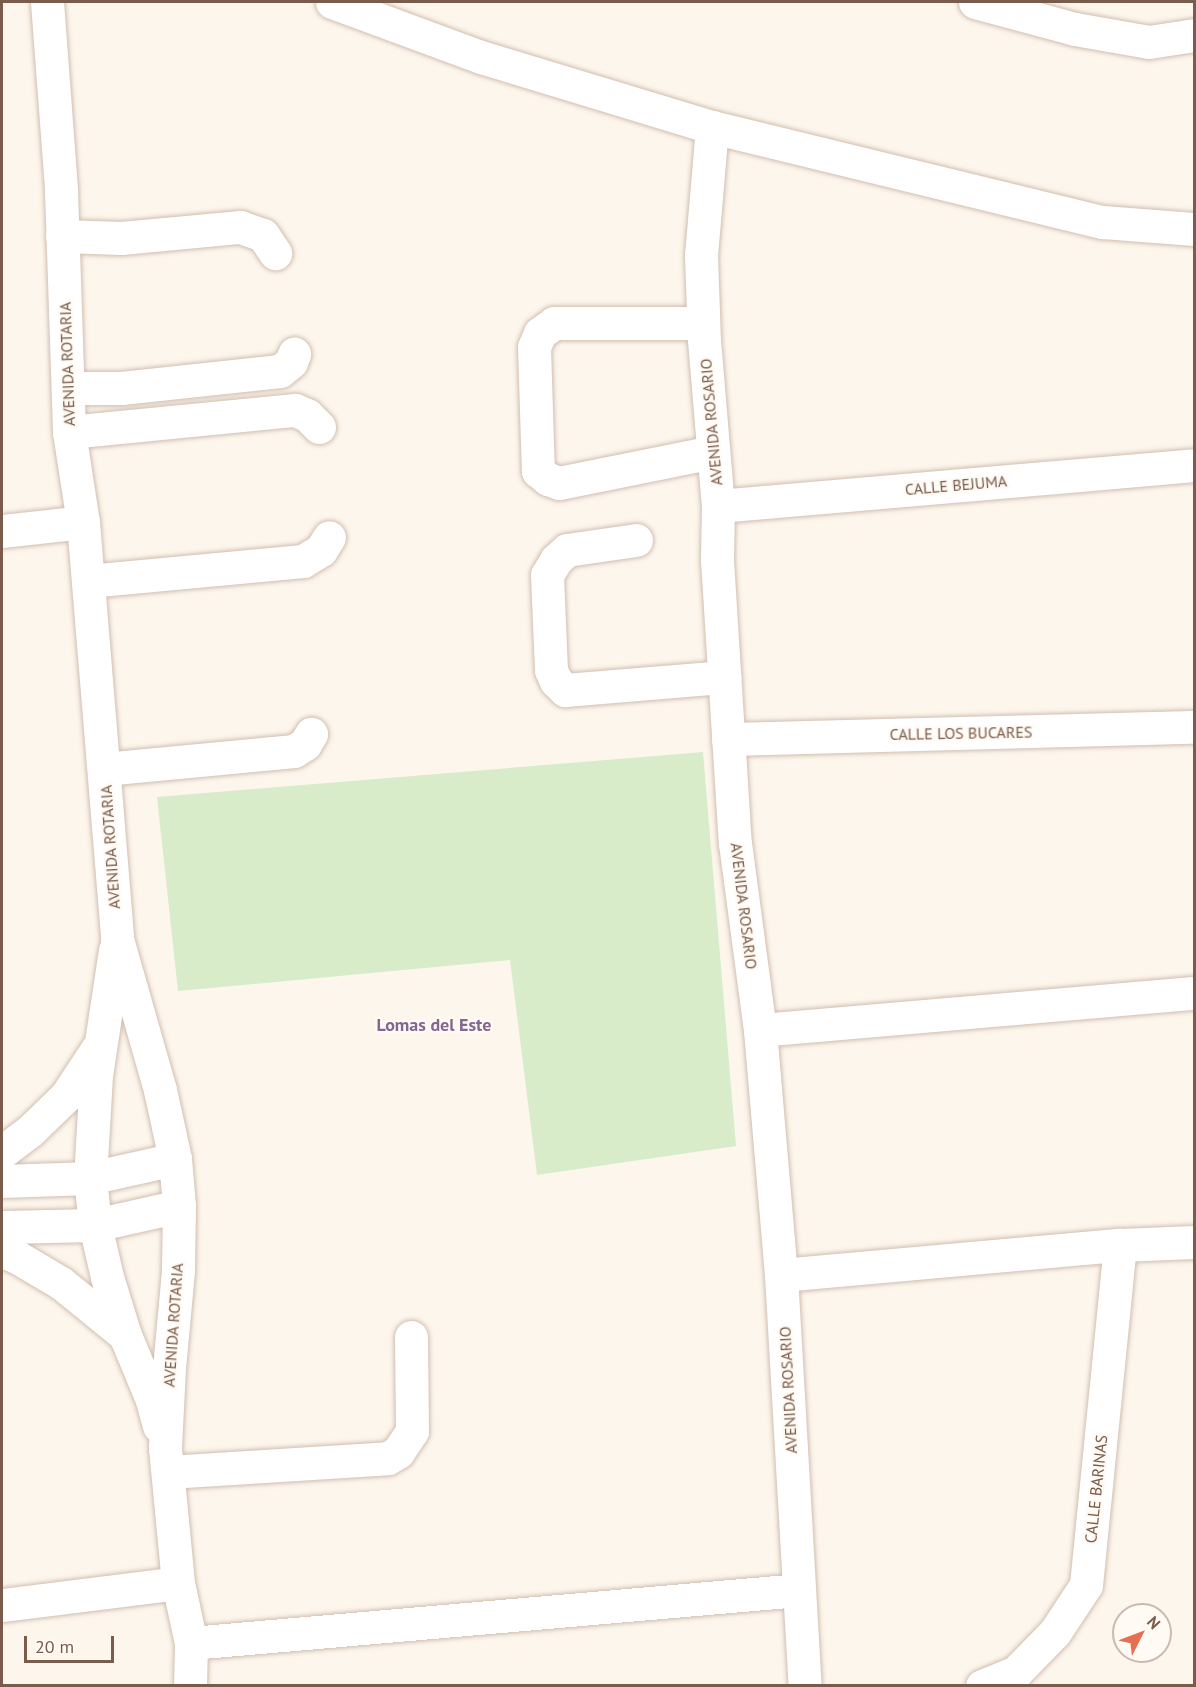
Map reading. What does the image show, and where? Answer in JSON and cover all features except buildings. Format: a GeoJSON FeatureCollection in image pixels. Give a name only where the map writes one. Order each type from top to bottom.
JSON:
{"type":"FeatureCollection","features":[{"type":"Feature","properties":{"kind":"street","name":"AVENIDA ROTARIA"},"geometry":{"type":"LineString","coordinates":[[47,2],[62,236],[69,432],[83,522],[117,939],[160,1090],[175,1159],[179,1206],[178,1271],[169,1368],[166,1460],[178,1582],[191,1643],[190,1686]]}},
{"type":"Feature","properties":{"kind":"street"},"geometry":{"type":"LineString","coordinates":[[332,2],[481,57],[712,127],[1103,222],[1194,229]]}},
{"type":"Feature","properties":{"kind":"street"},"geometry":{"type":"LineString","coordinates":[[975,2],[1075,29],[1149,42],[1194,35]]}},
{"type":"Feature","properties":{"kind":"street","name":"AVENIDA ROSARIO"},"geometry":{"type":"LineString","coordinates":[[712,127],[700,255],[703,323],[718,506],[717,560],[735,843],[760,1030],[767,1136],[781,1275],[805,1686]]}},
{"type":"Feature","properties":{"kind":"street"},"geometry":{"type":"LineString","coordinates":[[62,236],[121,238],[240,227],[263,235],[275,254]]}},
{"type":"Feature","properties":{"kind":"street"},"geometry":{"type":"LineString","coordinates":[[703,323],[554,323],[540,333],[534,347],[538,471],[548,479],[559,483],[713,452]]}},
{"type":"Feature","properties":{"kind":"street"},"geometry":{"type":"LineString","coordinates":[[68,388],[121,387],[280,371],[291,362],[294,354]]}},
{"type":"Feature","properties":{"kind":"street"},"geometry":{"type":"LineString","coordinates":[[69,432],[295,410],[307,416],[319,427]]}},
{"type":"Feature","properties":{"kind":"street","name":"CALLE BEJUMA"},"geometry":{"type":"LineString","coordinates":[[718,506],[1194,465]]}},
{"type":"Feature","properties":{"kind":"street"},"geometry":{"type":"LineString","coordinates":[[2,531],[83,522]]}},
{"type":"Feature","properties":{"kind":"street"},"geometry":{"type":"LineString","coordinates":[[88,581],[303,561],[321,550],[329,537]]}},
{"type":"Feature","properties":{"kind":"street"},"geometry":{"type":"LineString","coordinates":[[636,540],[567,550],[556,560],[547,575],[551,670],[556,681],[565,690],[724,677]]}},
{"type":"Feature","properties":{"kind":"street","name":"CALLE LOS BUCARES"},"geometry":{"type":"LineString","coordinates":[[728,739],[1194,727]]}},
{"type":"Feature","properties":{"kind":"street"},"geometry":{"type":"LineString","coordinates":[[104,769],[294,751],[305,744],[311,734]]}},
{"type":"Feature","properties":{"kind":"street"},"geometry":{"type":"LineString","coordinates":[[117,939],[100,1045],[90,1178],[95,1225],[107,1277],[125,1335],[152,1400],[166,1460],[388,1458],[398,1452],[412,1431],[411,1337]]}},
{"type":"Feature","properties":{"kind":"street"},"geometry":{"type":"LineString","coordinates":[[760,1030],[1194,993]]}},
{"type":"Feature","properties":{"kind":"street"},"geometry":{"type":"LineString","coordinates":[[2,1152],[30,1131],[66,1096],[100,1045]]}},
{"type":"Feature","properties":{"kind":"street"},"geometry":{"type":"LineString","coordinates":[[2,1181],[90,1178],[175,1159]]}},
{"type":"Feature","properties":{"kind":"street"},"geometry":{"type":"LineString","coordinates":[[2,1227],[95,1225],[179,1206]]}},
{"type":"Feature","properties":{"kind":"street"},"geometry":{"type":"LineString","coordinates":[[781,1275],[1120,1245],[1194,1242]]}},
{"type":"Feature","properties":{"kind":"street","name":"CALLE BARINAS"},"geometry":{"type":"LineString","coordinates":[[982,1686],[1016,1672],[1055,1632],[1086,1585],[1120,1245]]}},
{"type":"Feature","properties":{"kind":"street"},"geometry":{"type":"LineString","coordinates":[[2,1251],[18,1257],[61,1283],[125,1335]]}},
{"type":"Feature","properties":{"kind":"street"},"geometry":{"type":"LineString","coordinates":[[2,1605],[178,1582]]}},
{"type":"Feature","properties":{"kind":"street"},"geometry":{"type":"LineString","coordinates":[[191,1643],[800,1590]]}},
{"type":"Feature","properties":{"kind":"green space"},"geometry":{"type":"Polygon","coordinates":[[[703,752],[736,1146],[537,1175],[510,960],[178,991],[157,797],[703,752]]]}},
{"type":"Feature","properties":{"kind":"district","name":"Lomas del Este"},"geometry":{"type":"Point","coordinates":[434,1025]}}]}
